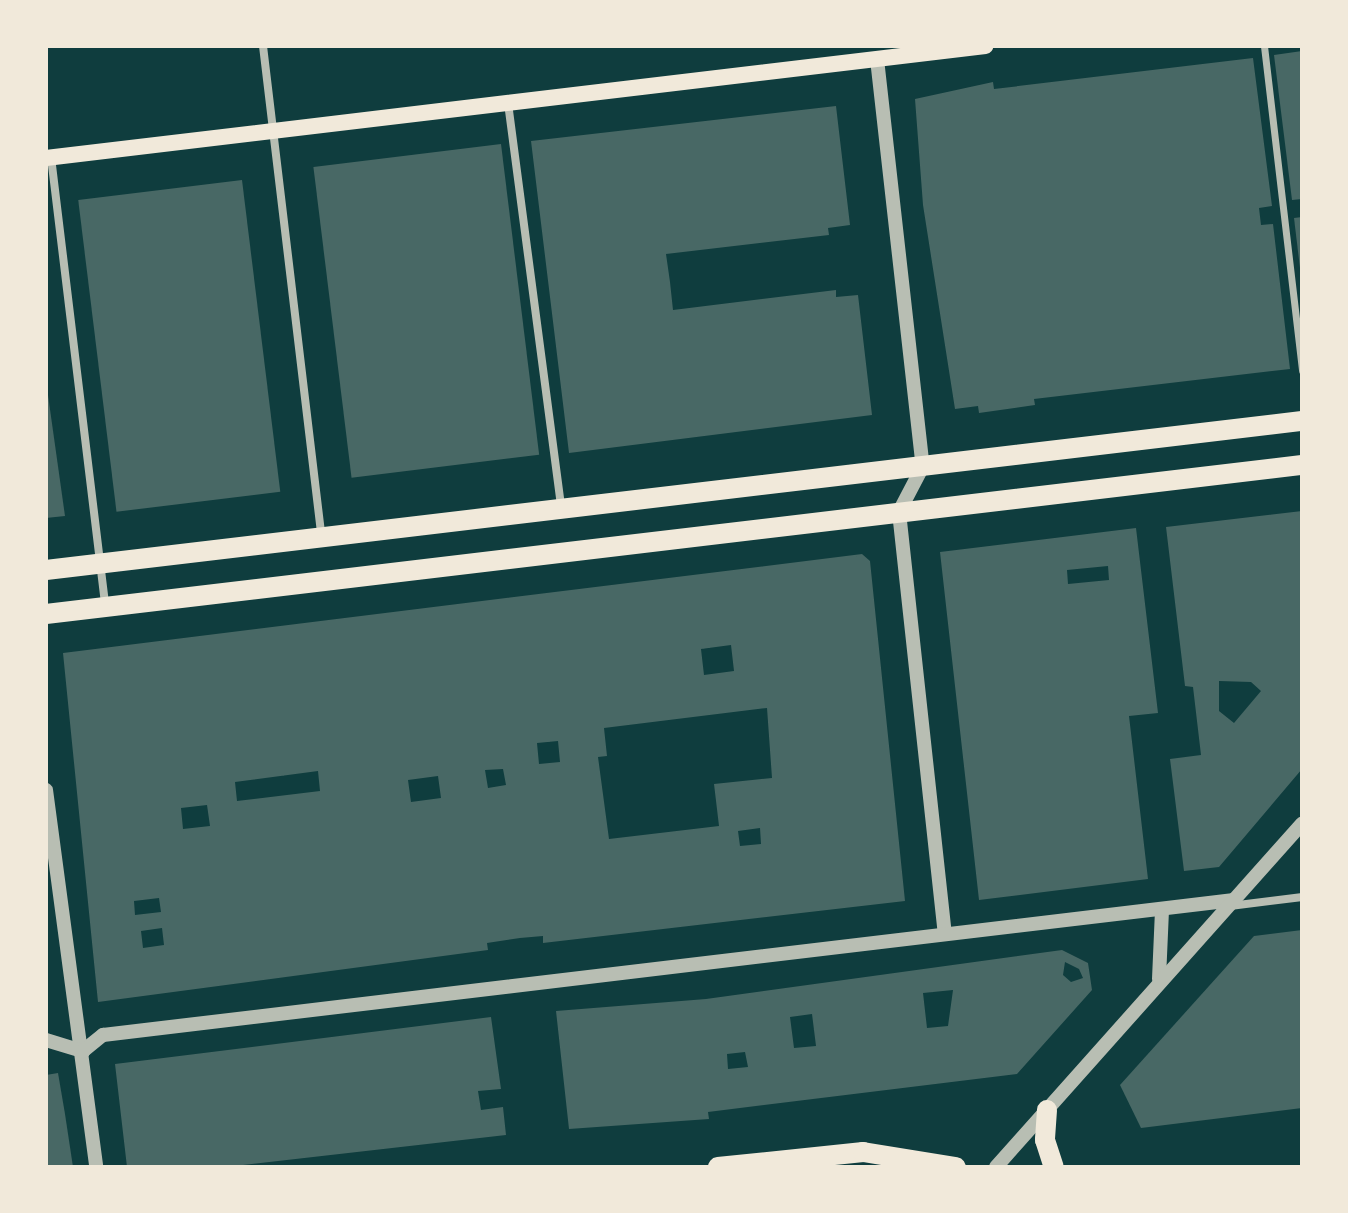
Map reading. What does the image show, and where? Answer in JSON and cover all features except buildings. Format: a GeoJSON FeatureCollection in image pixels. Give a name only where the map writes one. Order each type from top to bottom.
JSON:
{"type":"FeatureCollection","features":[{"type":"Feature","properties":{"kind":"main road"},"geometry":{"type":"LineString","coordinates":[[49,158],[985,46]]}},
{"type":"Feature","properties":{"kind":"main road"},"geometry":{"type":"LineString","coordinates":[[46,570],[1302,421]]}},
{"type":"Feature","properties":{"kind":"main road"},"geometry":{"type":"LineString","coordinates":[[46,614],[1302,465]]}},
{"type":"Feature","properties":{"kind":"main road"},"geometry":{"type":"LineString","coordinates":[[1047,1110],[1045,1140],[1054,1167]]}},
{"type":"Feature","properties":{"kind":"main road"},"geometry":{"type":"LineString","coordinates":[[718,1167],[863,1152],[956,1167]]}},
{"type":"Feature","properties":{"kind":"street"},"geometry":{"type":"LineString","coordinates":[[263,46],[321,537]]}},
{"type":"Feature","properties":{"kind":"street"},"geometry":{"type":"LineString","coordinates":[[1264,46],[1302,371]]}},
{"type":"Feature","properties":{"kind":"street"},"geometry":{"type":"LineString","coordinates":[[877,59],[923,466],[899,512],[945,934]]}},
{"type":"Feature","properties":{"kind":"street"},"geometry":{"type":"LineString","coordinates":[[508,103],[562,509]]}},
{"type":"Feature","properties":{"kind":"street"},"geometry":{"type":"LineString","coordinates":[[49,158],[105,607]]}},
{"type":"Feature","properties":{"kind":"street"},"geometry":{"type":"LineString","coordinates":[[46,790],[96,1167]]}},
{"type":"Feature","properties":{"kind":"street"},"geometry":{"type":"LineString","coordinates":[[996,1167],[1302,823]]}},
{"type":"Feature","properties":{"kind":"street"},"geometry":{"type":"LineString","coordinates":[[83,1051],[103,1035],[1162,909],[1302,897]]}},
{"type":"Feature","properties":{"kind":"street"},"geometry":{"type":"LineString","coordinates":[[1154,990],[1165,961],[1162,909]]}},
{"type":"Feature","properties":{"kind":"street"},"geometry":{"type":"LineString","coordinates":[[46,1040],[83,1051]]}}]}
